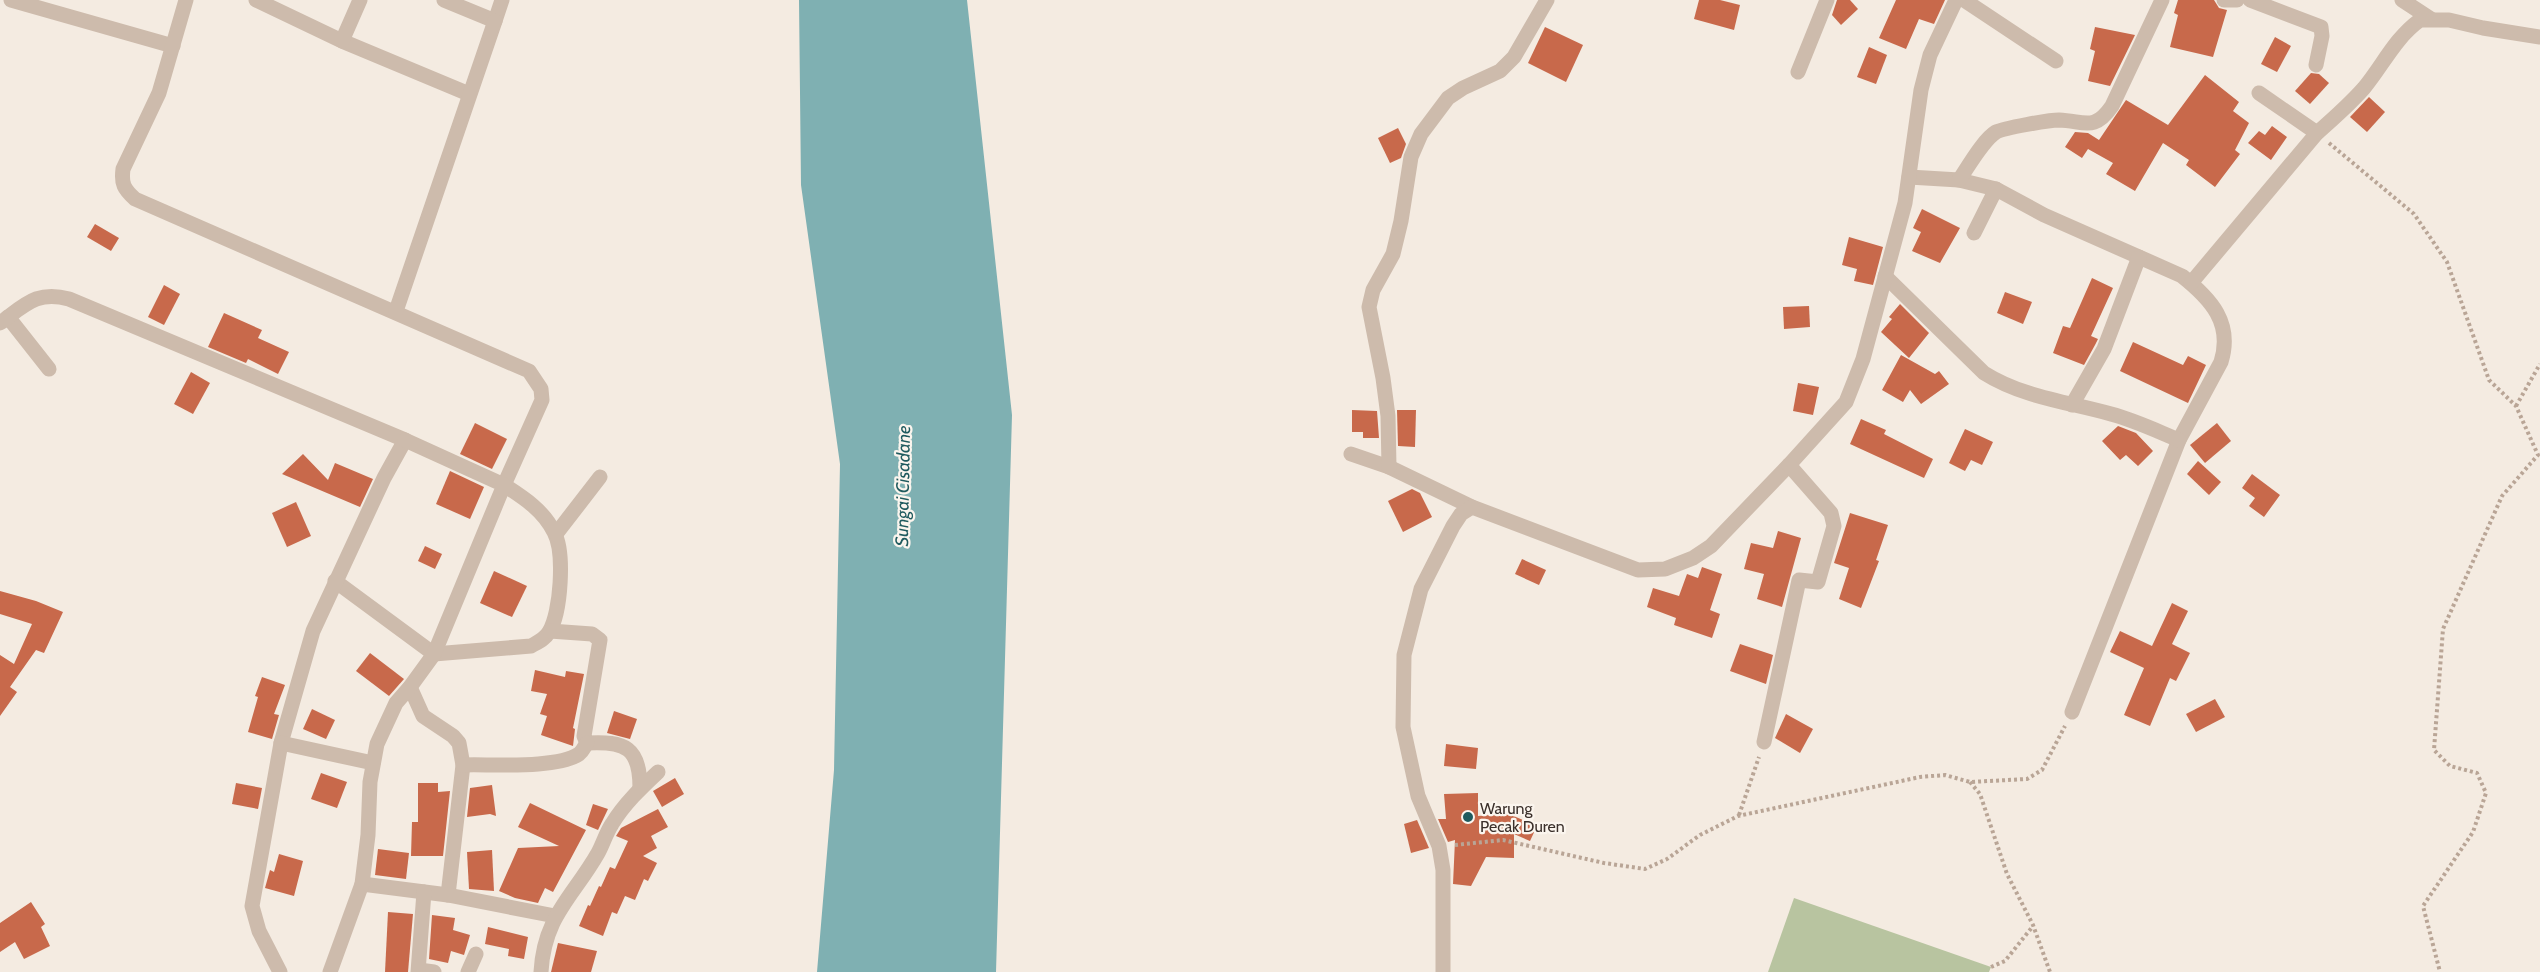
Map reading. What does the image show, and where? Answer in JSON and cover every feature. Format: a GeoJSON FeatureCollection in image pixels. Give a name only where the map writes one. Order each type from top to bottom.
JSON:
{"type":"FeatureCollection","features":[{"type":"Feature","properties":{"kind":"street"},"geometry":{"type":"LineString","coordinates":[[11,0],[173,46]]}},
{"type":"Feature","properties":{"kind":"street"},"geometry":{"type":"LineString","coordinates":[[186,0],[159,93],[123,169],[121,182],[126,192],[135,199],[529,371],[536,378],[541,389],[542,400],[434,654],[396,703],[384,726],[373,763],[362,884],[330,972]]}},
{"type":"Feature","properties":{"kind":"street"},"geometry":{"type":"LineString","coordinates":[[256,0],[342,40],[469,94]]}},
{"type":"Feature","properties":{"kind":"street"},"geometry":{"type":"LineString","coordinates":[[342,40],[360,0]]}},
{"type":"Feature","properties":{"kind":"street"},"geometry":{"type":"LineString","coordinates":[[444,0],[495,21]]}},
{"type":"Feature","properties":{"kind":"street"},"geometry":{"type":"LineString","coordinates":[[396,311],[502,0]]}},
{"type":"Feature","properties":{"kind":"street"},"geometry":{"type":"LineString","coordinates":[[1389,467],[1385,388],[1369,307],[1373,290],[1393,254],[1401,221],[1411,157],[1421,134],[1448,98],[1463,88],[1500,71],[1514,57],[1547,0]]}},
{"type":"Feature","properties":{"kind":"street"},"geometry":{"type":"LineString","coordinates":[[1798,72],[1827,0]]}},
{"type":"Feature","properties":{"kind":"street"},"geometry":{"type":"LineString","coordinates":[[1351,454],[1389,467],[1472,507],[1638,570],[1665,569],[1693,558],[1711,546],[1846,402],[1863,359],[1905,203],[1921,90],[1930,56],[1956,0]]}},
{"type":"Feature","properties":{"kind":"street"},"geometry":{"type":"LineString","coordinates":[[1964,0],[2056,61]]}},
{"type":"Feature","properties":{"kind":"street"},"geometry":{"type":"LineString","coordinates":[[1959,180],[1979,150],[1996,132],[2060,120],[2082,124],[2096,123],[2104,117],[2112,106],[2162,0]]}},
{"type":"Feature","properties":{"kind":"street"},"geometry":{"type":"LineString","coordinates":[[2224,0],[2237,0]]}},
{"type":"Feature","properties":{"kind":"street"},"geometry":{"type":"LineString","coordinates":[[2250,0],[2321,27],[2322,36],[2316,65]]}},
{"type":"Feature","properties":{"kind":"street"},"geometry":{"type":"LineString","coordinates":[[2402,0],[2431,19]]}},
{"type":"Feature","properties":{"kind":"street"},"geometry":{"type":"LineString","coordinates":[[2191,283],[2316,133],[2341,112],[2365,87],[2401,36],[2420,21],[2449,20],[2492,30],[2540,37]]}},
{"type":"Feature","properties":{"kind":"street"},"geometry":{"type":"LineString","coordinates":[[2259,93],[2316,133]]}},
{"type":"Feature","properties":{"kind":"street"},"geometry":{"type":"LineString","coordinates":[[1909,177],[1959,180],[1996,189],[2044,215],[2182,276],[2201,291],[2217,311],[2225,332],[2225,349],[2221,362],[2179,440],[2072,712]]}},
{"type":"Feature","properties":{"kind":"street"},"geometry":{"type":"LineString","coordinates":[[1974,233],[1996,189]]}},
{"type":"Feature","properties":{"kind":"street"},"geometry":{"type":"LineString","coordinates":[[2072,405],[2104,349],[2139,257]]}},
{"type":"Feature","properties":{"kind":"street"},"geometry":{"type":"LineString","coordinates":[[1885,276],[1984,373],[1999,382],[2133,421],[2179,440]]}},
{"type":"Feature","properties":{"kind":"street"},"geometry":{"type":"LineString","coordinates":[[49,369],[4,320],[35,298],[54,295],[69,299],[405,440],[504,485],[540,512],[556,534],[561,575],[560,593],[550,631],[543,640],[531,646],[434,654],[335,581]]}},
{"type":"Feature","properties":{"kind":"street"},"geometry":{"type":"LineString","coordinates":[[280,972],[259,931],[252,906],[281,743],[313,631],[384,478],[405,440]]}},
{"type":"Feature","properties":{"kind":"street"},"geometry":{"type":"LineString","coordinates":[[1764,742],[1799,580],[1818,582],[1834,526],[1831,513],[1789,465]]}},
{"type":"Feature","properties":{"kind":"street"},"geometry":{"type":"LineString","coordinates":[[556,534],[600,477]]}},
{"type":"Feature","properties":{"kind":"street"},"geometry":{"type":"LineString","coordinates":[[1443,972],[1444,884],[1439,846],[1418,796],[1403,727],[1404,655],[1421,589],[1453,526],[1461,514],[1472,507]]}},
{"type":"Feature","properties":{"kind":"street"},"geometry":{"type":"LineString","coordinates":[[550,631],[592,634],[600,640],[584,736],[587,743]]}},
{"type":"Feature","properties":{"kind":"street"},"geometry":{"type":"LineString","coordinates":[[410,687],[423,716],[453,736],[459,743],[462,765],[448,895]]}},
{"type":"Feature","properties":{"kind":"street"},"geometry":{"type":"LineString","coordinates":[[587,743],[613,742],[625,747],[640,766],[640,788]]}},
{"type":"Feature","properties":{"kind":"street"},"geometry":{"type":"LineString","coordinates":[[281,743],[373,763]]}},
{"type":"Feature","properties":{"kind":"street"},"geometry":{"type":"LineString","coordinates":[[462,765],[547,763],[575,756],[587,743]]}},
{"type":"Feature","properties":{"kind":"street"},"geometry":{"type":"LineString","coordinates":[[542,972],[545,946],[555,916],[598,853],[612,823],[640,788],[658,772]]}},
{"type":"Feature","properties":{"kind":"street"},"geometry":{"type":"LineString","coordinates":[[362,884],[448,895],[555,916]]}},
{"type":"Feature","properties":{"kind":"street"},"geometry":{"type":"LineString","coordinates":[[424,892],[418,971],[434,972]]}},
{"type":"Feature","properties":{"kind":"street"},"geometry":{"type":"LineString","coordinates":[[468,972],[476,954]]}},
{"type":"Feature","properties":{"kind":"path"},"geometry":{"type":"LineString","coordinates":[[2316,133],[2414,214],[2447,262],[2489,380],[2516,406],[2538,455],[2502,496],[2443,629],[2434,750],[2450,766],[2477,773],[2486,793],[2473,832],[2423,906],[2440,972]]}},
{"type":"Feature","properties":{"kind":"path"},"geometry":{"type":"LineString","coordinates":[[2516,406],[2540,364]]}},
{"type":"Feature","properties":{"kind":"path"},"geometry":{"type":"LineString","coordinates":[[1439,846],[1503,840],[1604,863],[1645,869],[1655,866],[1700,835],[1738,816],[1920,777],[1945,775],[1970,782],[2027,779],[2042,770],[2072,712]]}},
{"type":"Feature","properties":{"kind":"path"},"geometry":{"type":"LineString","coordinates":[[1738,816],[1764,742]]}},
{"type":"Feature","properties":{"kind":"path"},"geometry":{"type":"LineString","coordinates":[[1970,782],[1980,794],[2007,874],[2033,925],[2050,972]]}},
{"type":"Feature","properties":{"kind":"path"},"geometry":{"type":"LineString","coordinates":[[1991,967],[2005,961],[2033,925]]}},
{"type":"Feature","properties":{"kind":"green space"},"geometry":{"type":"Polygon","coordinates":[[[1794,898],[1991,967],[1989,972],[1768,972],[1794,898]]]}},
{"type":"Feature","properties":{"kind":"water","name":"Sungai Cisadane"},"geometry":{"type":"Polygon","coordinates":[[[799,0],[967,0],[1012,415],[996,972],[817,972],[834,770],[840,464],[801,185],[799,0]]]}},
{"type":"Feature","properties":{"kind":"building"},"geometry":{"type":"Polygon","coordinates":[[[1699,0],[1720,0],[1740,5],[1734,30],[1694,19],[1699,0]]]}},
{"type":"Feature","properties":{"kind":"building"},"geometry":{"type":"Polygon","coordinates":[[[1837,0],[1850,0],[1858,9],[1841,25],[1832,15],[1837,0]]]}},
{"type":"Feature","properties":{"kind":"building"},"geometry":{"type":"Polygon","coordinates":[[[1896,0],[1945,0],[1934,24],[1919,19],[1906,49],[1879,38],[1896,0]]]}},
{"type":"Feature","properties":{"kind":"building"},"geometry":{"type":"Polygon","coordinates":[[[2178,0],[2214,0],[2219,8],[2227,10],[2213,57],[2170,47],[2178,15],[2174,13],[2178,0]]]}},
{"type":"Feature","properties":{"kind":"building"},"geometry":{"type":"Polygon","coordinates":[[[1545,27],[1583,45],[1566,82],[1528,63],[1545,27]]]}},
{"type":"Feature","properties":{"kind":"building"},"geometry":{"type":"Polygon","coordinates":[[[2095,27],[2135,35],[2110,86],[2088,81],[2095,51],[2090,49],[2095,27]]]}},
{"type":"Feature","properties":{"kind":"building"},"geometry":{"type":"Polygon","coordinates":[[[2275,37],[2291,46],[2277,72],[2261,64],[2275,37]]]}},
{"type":"Feature","properties":{"kind":"building"},"geometry":{"type":"Polygon","coordinates":[[[1869,47],[1887,55],[1876,84],[1857,77],[1869,47]]]}},
{"type":"Feature","properties":{"kind":"building"},"geometry":{"type":"Polygon","coordinates":[[[2311,73],[2319,74],[2329,83],[2310,104],[2295,91],[2311,73]]]}},
{"type":"Feature","properties":{"kind":"building"},"geometry":{"type":"Polygon","coordinates":[[[2205,75],[2239,102],[2233,111],[2249,123],[2235,150],[2240,154],[2215,187],[2186,165],[2189,160],[2163,143],[2135,191],[2106,174],[2113,163],[2088,149],[2082,158],[2065,147],[2075,132],[2088,133],[2099,140],[2126,100],[2168,125],[2205,75]]]}},
{"type":"Feature","properties":{"kind":"building"},"geometry":{"type":"Polygon","coordinates":[[[2369,97],[2385,112],[2367,132],[2350,117],[2369,97]]]}},
{"type":"Feature","properties":{"kind":"building"},"geometry":{"type":"Polygon","coordinates":[[[2272,126],[2287,137],[2271,160],[2248,143],[2259,131],[2265,135],[2272,126]]]}},
{"type":"Feature","properties":{"kind":"building"},"geometry":{"type":"Polygon","coordinates":[[[1398,128],[1406,144],[1401,158],[1390,163],[1378,138],[1398,128]]]}},
{"type":"Feature","properties":{"kind":"building"},"geometry":{"type":"Polygon","coordinates":[[[1922,209],[1960,228],[1940,263],[1912,251],[1921,232],[1913,228],[1922,209]]]}},
{"type":"Feature","properties":{"kind":"building"},"geometry":{"type":"Polygon","coordinates":[[[95,224],[119,238],[111,251],[87,237],[95,224]]]}},
{"type":"Feature","properties":{"kind":"building"},"geometry":{"type":"Polygon","coordinates":[[[1849,237],[1883,247],[1873,285],[1854,281],[1857,269],[1842,265],[1849,237]]]}},
{"type":"Feature","properties":{"kind":"building"},"geometry":{"type":"Polygon","coordinates":[[[2092,278],[2113,288],[2091,336],[2098,339],[2084,365],[2053,353],[2063,326],[2070,328],[2092,278]]]}},
{"type":"Feature","properties":{"kind":"building"},"geometry":{"type":"Polygon","coordinates":[[[164,285],[180,294],[164,325],[148,317],[164,285]]]}},
{"type":"Feature","properties":{"kind":"building"},"geometry":{"type":"Polygon","coordinates":[[[2005,292],[2032,302],[2023,324],[1997,313],[2005,292]]]}},
{"type":"Feature","properties":{"kind":"building"},"geometry":{"type":"Polygon","coordinates":[[[1900,304],[1929,333],[1909,358],[1881,332],[1892,319],[1889,317],[1900,304]]]}},
{"type":"Feature","properties":{"kind":"building"},"geometry":{"type":"Polygon","coordinates":[[[1809,306],[1810,327],[1784,329],[1783,307],[1809,306]]]}},
{"type":"Feature","properties":{"kind":"building"},"geometry":{"type":"Polygon","coordinates":[[[224,313],[262,330],[258,338],[289,352],[278,374],[248,359],[246,363],[208,347],[224,313]]]}},
{"type":"Feature","properties":{"kind":"building"},"geometry":{"type":"Polygon","coordinates":[[[2133,342],[2183,365],[2188,356],[2206,365],[2188,403],[2120,371],[2133,342]]]}},
{"type":"Feature","properties":{"kind":"building"},"geometry":{"type":"Polygon","coordinates":[[[1901,355],[1935,374],[1939,371],[1949,384],[1921,404],[1910,390],[1903,402],[1882,390],[1901,355]]]}},
{"type":"Feature","properties":{"kind":"building"},"geometry":{"type":"Polygon","coordinates":[[[191,372],[210,383],[193,414],[174,404],[191,372]]]}},
{"type":"Feature","properties":{"kind":"building"},"geometry":{"type":"Polygon","coordinates":[[[1798,383],[1819,387],[1813,415],[1793,411],[1798,383]]]}},
{"type":"Feature","properties":{"kind":"building"},"geometry":{"type":"Polygon","coordinates":[[[1352,410],[1377,411],[1379,438],[1363,438],[1363,432],[1352,432],[1352,410]]]}},
{"type":"Feature","properties":{"kind":"building"},"geometry":{"type":"Polygon","coordinates":[[[1397,410],[1416,410],[1415,447],[1398,446],[1397,410]]]}},
{"type":"Feature","properties":{"kind":"building"},"geometry":{"type":"Polygon","coordinates":[[[1861,419],[1886,430],[1884,434],[1933,459],[1924,478],[1850,444],[1861,419]]]}},
{"type":"Feature","properties":{"kind":"building"},"geometry":{"type":"Polygon","coordinates":[[[475,423],[507,439],[492,469],[460,454],[475,423]]]}},
{"type":"Feature","properties":{"kind":"building"},"geometry":{"type":"Polygon","coordinates":[[[2217,423],[2231,441],[2205,463],[2190,445],[2217,423]]]}},
{"type":"Feature","properties":{"kind":"building"},"geometry":{"type":"Polygon","coordinates":[[[2118,426],[2136,433],[2153,451],[2138,466],[2126,455],[2120,460],[2102,441],[2118,426]]]}},
{"type":"Feature","properties":{"kind":"building"},"geometry":{"type":"Polygon","coordinates":[[[1965,429],[1993,442],[1982,465],[1971,460],[1965,471],[1949,463],[1965,429]]]}},
{"type":"Feature","properties":{"kind":"building"},"geometry":{"type":"Polygon","coordinates":[[[303,454],[328,480],[335,463],[373,479],[360,507],[282,474],[303,454]]]}},
{"type":"Feature","properties":{"kind":"building"},"geometry":{"type":"Polygon","coordinates":[[[2198,461],[2221,482],[2209,495],[2187,474],[2198,461]]]}},
{"type":"Feature","properties":{"kind":"building"},"geometry":{"type":"Polygon","coordinates":[[[450,471],[484,487],[470,519],[436,504],[450,471]]]}},
{"type":"Feature","properties":{"kind":"building"},"geometry":{"type":"Polygon","coordinates":[[[2252,474],[2280,495],[2264,517],[2249,506],[2255,498],[2242,488],[2252,474]]]}},
{"type":"Feature","properties":{"kind":"building"},"geometry":{"type":"Polygon","coordinates":[[[1412,489],[1420,493],[1432,517],[1403,532],[1388,501],[1412,489]]]}},
{"type":"Feature","properties":{"kind":"building"},"geometry":{"type":"Polygon","coordinates":[[[296,502],[311,536],[287,547],[272,513],[296,502]]]}},
{"type":"Feature","properties":{"kind":"building"},"geometry":{"type":"Polygon","coordinates":[[[1850,513],[1888,525],[1876,560],[1879,561],[1861,608],[1839,599],[1849,568],[1834,563],[1850,513]]]}},
{"type":"Feature","properties":{"kind":"building"},"geometry":{"type":"Polygon","coordinates":[[[1778,531],[1801,538],[1782,607],[1757,599],[1764,574],[1744,569],[1751,543],[1773,548],[1778,531]]]}},
{"type":"Feature","properties":{"kind":"building"},"geometry":{"type":"Polygon","coordinates":[[[425,546],[442,554],[435,569],[418,561],[425,546]]]}},
{"type":"Feature","properties":{"kind":"building"},"geometry":{"type":"Polygon","coordinates":[[[1522,559],[1546,570],[1539,585],[1515,574],[1522,559]]]}},
{"type":"Feature","properties":{"kind":"building"},"geometry":{"type":"Polygon","coordinates":[[[1702,567],[1722,574],[1710,610],[1720,614],[1712,638],[1674,625],[1676,618],[1647,607],[1653,588],[1679,596],[1687,574],[1698,578],[1702,567]]]}},
{"type":"Feature","properties":{"kind":"building"},"geometry":{"type":"Polygon","coordinates":[[[494,571],[527,586],[512,617],[480,603],[494,571]]]}},
{"type":"Feature","properties":{"kind":"building"},"geometry":{"type":"Polygon","coordinates":[[[0,591],[36,601],[63,612],[44,653],[36,650],[10,687],[17,692],[0,716],[0,655],[14,664],[32,624],[0,614],[0,591]]]}},
{"type":"Feature","properties":{"kind":"building"},"geometry":{"type":"Polygon","coordinates":[[[2172,603],[2188,611],[2172,644],[2190,653],[2176,681],[2170,678],[2150,726],[2124,715],[2144,668],[2110,652],[2120,631],[2152,646],[2172,603]]]}},
{"type":"Feature","properties":{"kind":"building"},"geometry":{"type":"Polygon","coordinates":[[[1740,644],[1773,655],[1766,684],[1730,671],[1740,644]]]}},
{"type":"Feature","properties":{"kind":"building"},"geometry":{"type":"Polygon","coordinates":[[[370,653],[404,679],[389,696],[356,671],[370,653]]]}},
{"type":"Feature","properties":{"kind":"building"},"geometry":{"type":"Polygon","coordinates":[[[535,670],[565,677],[566,671],[584,674],[573,728],[575,729],[573,746],[541,735],[547,716],[540,714],[547,694],[531,691],[535,670]]]}},
{"type":"Feature","properties":{"kind":"building"},"geometry":{"type":"Polygon","coordinates":[[[262,677],[285,685],[274,714],[279,715],[272,739],[248,732],[258,697],[255,696],[262,677]]]}},
{"type":"Feature","properties":{"kind":"building"},"geometry":{"type":"Polygon","coordinates":[[[2215,699],[2225,717],[2196,732],[2186,714],[2215,699]]]}},
{"type":"Feature","properties":{"kind":"building"},"geometry":{"type":"Polygon","coordinates":[[[312,709],[335,720],[326,739],[303,729],[312,709]]]}},
{"type":"Feature","properties":{"kind":"building"},"geometry":{"type":"Polygon","coordinates":[[[614,711],[637,719],[630,739],[607,733],[614,711]]]}},
{"type":"Feature","properties":{"kind":"building"},"geometry":{"type":"Polygon","coordinates":[[[1786,714],[1813,729],[1800,753],[1775,738],[1786,714]]]}},
{"type":"Feature","properties":{"kind":"building"},"geometry":{"type":"Polygon","coordinates":[[[1446,744],[1478,748],[1476,769],[1444,766],[1446,744]]]}},
{"type":"Feature","properties":{"kind":"building"},"geometry":{"type":"Polygon","coordinates":[[[321,773],[347,782],[337,808],[311,799],[321,773]]]}},
{"type":"Feature","properties":{"kind":"building"},"geometry":{"type":"Polygon","coordinates":[[[675,778],[684,794],[662,807],[653,791],[675,778]]]}},
{"type":"Feature","properties":{"kind":"building"},"geometry":{"type":"Polygon","coordinates":[[[236,783],[262,788],[258,809],[232,804],[236,783]]]}},
{"type":"Feature","properties":{"kind":"building"},"geometry":{"type":"Polygon","coordinates":[[[418,783],[438,783],[438,792],[450,791],[443,856],[411,856],[412,822],[418,822],[418,783]]]}},
{"type":"Feature","properties":{"kind":"building"},"geometry":{"type":"Polygon","coordinates":[[[492,785],[496,816],[490,814],[467,817],[470,788],[492,785]]]}},
{"type":"Feature","properties":{"kind":"building"},"geometry":{"type":"Polygon","coordinates":[[[1478,793],[1478,816],[1503,814],[1504,812],[1537,826],[1530,841],[1514,834],[1514,858],[1486,857],[1471,886],[1453,884],[1455,840],[1448,842],[1438,819],[1446,819],[1444,794],[1478,793]]]}},
{"type":"Feature","properties":{"kind":"building"},"geometry":{"type":"Polygon","coordinates":[[[530,803],[586,830],[553,892],[545,888],[538,903],[515,898],[499,891],[518,848],[559,846],[518,827],[530,803]]]}},
{"type":"Feature","properties":{"kind":"building"},"geometry":{"type":"Polygon","coordinates":[[[593,804],[608,809],[598,830],[586,825],[593,804]]]}},
{"type":"Feature","properties":{"kind":"building"},"geometry":{"type":"Polygon","coordinates":[[[658,809],[668,827],[651,836],[657,848],[643,856],[657,863],[648,881],[644,879],[635,900],[625,896],[617,914],[612,912],[603,936],[579,926],[588,905],[590,906],[599,886],[601,887],[610,867],[615,869],[628,841],[616,836],[621,828],[658,809]]]}},
{"type":"Feature","properties":{"kind":"building"},"geometry":{"type":"Polygon","coordinates":[[[1417,820],[1429,848],[1411,853],[1404,824],[1417,820]]]}},
{"type":"Feature","properties":{"kind":"building"},"geometry":{"type":"Polygon","coordinates":[[[378,849],[409,853],[406,879],[375,875],[378,849]]]}},
{"type":"Feature","properties":{"kind":"building"},"geometry":{"type":"Polygon","coordinates":[[[492,850],[494,891],[469,889],[467,852],[492,850]]]}},
{"type":"Feature","properties":{"kind":"building"},"geometry":{"type":"Polygon","coordinates":[[[279,854],[303,861],[294,896],[265,888],[270,870],[274,872],[279,854]]]}},
{"type":"Feature","properties":{"kind":"building"},"geometry":{"type":"Polygon","coordinates":[[[31,902],[45,924],[41,927],[50,946],[24,959],[15,942],[0,952],[0,923],[31,902]]]}},
{"type":"Feature","properties":{"kind":"building"},"geometry":{"type":"Polygon","coordinates":[[[388,912],[413,914],[408,972],[385,972],[388,912]]]}},
{"type":"Feature","properties":{"kind":"building"},"geometry":{"type":"Polygon","coordinates":[[[432,915],[455,918],[453,930],[470,935],[464,955],[451,951],[448,963],[429,959],[432,915]]]}},
{"type":"Feature","properties":{"kind":"building"},"geometry":{"type":"Polygon","coordinates":[[[488,927],[528,937],[524,959],[508,956],[509,949],[485,944],[488,927]]]}},
{"type":"Feature","properties":{"kind":"building"},"geometry":{"type":"Polygon","coordinates":[[[558,943],[597,951],[591,972],[551,972],[558,943]]]}},
{"type":"Feature","properties":{"kind":"place","name":"Warung Pecak Duren"},"geometry":{"type":"Point","coordinates":[1468,817]}}]}
